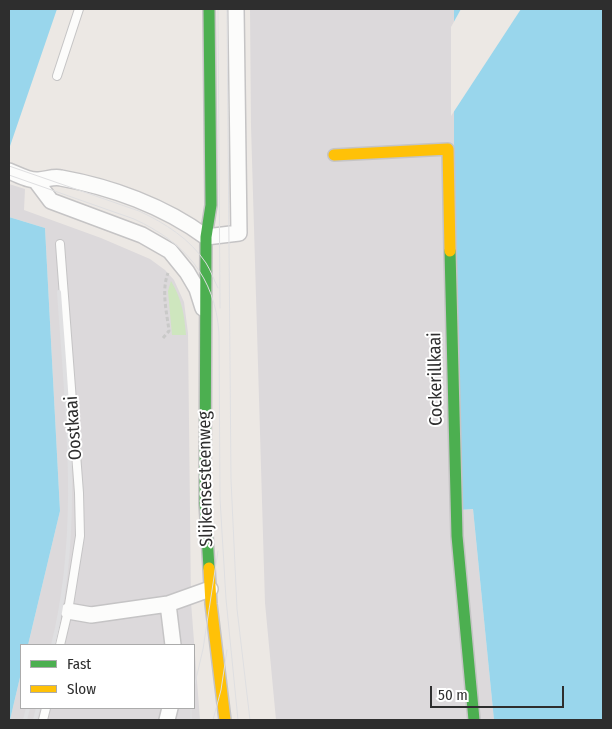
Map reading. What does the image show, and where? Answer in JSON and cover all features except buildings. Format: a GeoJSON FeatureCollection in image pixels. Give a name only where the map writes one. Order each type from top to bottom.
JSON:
{"type":"FeatureCollection","features":[{"type":"Feature","properties":{"kind":"street","name":"Slijkensesteenweg"},"geometry":{"type":"LineString","coordinates":[[209,9],[210,205],[206,237],[205,504],[210,589],[225,720]]}},
{"type":"Feature","properties":{"kind":"street"},"geometry":{"type":"LineString","coordinates":[[12,172],[36,181],[58,177],[112,191],[155,207],[186,222],[206,237],[240,233],[236,9]]}},
{"type":"Feature","properties":{"kind":"street","name":"Cockerillkaai"},"geometry":{"type":"LineString","coordinates":[[334,155],[448,149],[457,536],[474,720]]}},
{"type":"Feature","properties":{"kind":"street"},"geometry":{"type":"LineString","coordinates":[[36,181],[51,201],[142,234],[170,251],[188,272],[197,289],[206,316]]}},
{"type":"Feature","properties":{"kind":"street"},"geometry":{"type":"LineString","coordinates":[[68,611],[90,615],[168,604],[210,589]]}},
{"type":"Feature","properties":{"kind":"street"},"geometry":{"type":"LineString","coordinates":[[168,604],[173,644]]}},
{"type":"Feature","properties":{"kind":"lane"},"geometry":{"type":"LineString","coordinates":[[56,76],[79,9]]}},
{"type":"Feature","properties":{"kind":"lane","name":"Oostkaai"},"geometry":{"type":"LineString","coordinates":[[60,244],[80,536],[68,611],[60,644]]}},
{"type":"Feature","properties":{"kind":"path"},"geometry":{"type":"LineString","coordinates":[[163,338],[169,331],[165,280],[170,269]]}},
{"type":"Feature","properties":{"kind":"shaded area"},"geometry":{"type":"Polygon","coordinates":[[[250,9],[454,9],[454,143],[460,510],[473,509],[494,720],[276,720],[265,603],[251,126],[250,9]]]}},
{"type":"Feature","properties":{"kind":"shaded area"},"geometry":{"type":"Polygon","coordinates":[[[9,184],[25,189],[24,210],[101,238],[150,259],[165,270],[174,280],[184,302],[188,333],[191,602],[194,644],[28,644],[60,511],[45,228],[9,217],[9,184]]]}},
{"type":"Feature","properties":{"kind":"shaded area"},"geometry":{"type":"Polygon","coordinates":[[[195,654],[200,720],[10,720],[20,677],[20,709],[195,709],[195,654]]]}},
{"type":"Feature","properties":{"kind":"green space"},"geometry":{"type":"Polygon","coordinates":[[[171,281],[182,307],[186,335],[172,335],[168,291],[171,281]]]}},
{"type":"Feature","properties":{"kind":"water"},"geometry":{"type":"Polygon","coordinates":[[[9,9],[57,9],[9,149],[9,9]]]}},
{"type":"Feature","properties":{"kind":"water"},"geometry":{"type":"Polygon","coordinates":[[[454,9],[603,9],[603,720],[494,720],[473,509],[459,510],[454,9]]]}},
{"type":"Feature","properties":{"kind":"water"},"geometry":{"type":"Polygon","coordinates":[[[9,217],[45,228],[60,511],[28,644],[20,644],[20,677],[10,720],[9,217]]]}},
{"type":"Feature","properties":{"kind":"pier"},"geometry":{"type":"Polygon","coordinates":[[[461,9],[521,9],[451,116],[451,27],[461,9]]]}},
{"type":"Feature","properties":{"kind":"tram line"},"geometry":{"type":"LineString","coordinates":[[218,9],[220,308]]}},
{"type":"Feature","properties":{"kind":"tram line"},"geometry":{"type":"LineString","coordinates":[[227,9],[231,480],[237,609],[250,720]]}},
{"type":"Feature","properties":{"kind":"tram line"},"geometry":{"type":"LineString","coordinates":[[9,166],[139,211],[158,221],[185,239],[200,254],[218,288]]}},
{"type":"Feature","properties":{"kind":"tram line"},"geometry":{"type":"LineString","coordinates":[[9,175],[134,219],[152,228],[168,238],[194,263],[204,278],[211,294],[219,333],[220,499],[226,599],[238,720]]}},
{"type":"Feature","properties":{"kind":"tram line"},"geometry":{"type":"LineString","coordinates":[[195,684],[203,649],[218,551]]}},
{"type":"Feature","properties":{"kind":"tram line"},"geometry":{"type":"LineString","coordinates":[[213,720],[221,690],[227,650]]}},
{"type":"Feature","properties":{"kind":"tram line"},"geometry":{"type":"LineString","coordinates":[[191,709],[191,720]]}},
{"type":"Feature","properties":{"kind":"railway"},"geometry":{"type":"LineString","coordinates":[[53,644],[62,601],[70,513],[68,425],[59,292]]}},
{"type":"Feature","properties":{"kind":"railway"},"geometry":{"type":"LineString","coordinates":[[25,720],[28,709]]}},
{"type":"Feature","properties":{"kind":"railway"},"geometry":{"type":"LineString","coordinates":[[35,720],[38,709]]}},
{"type":"Feature","properties":{"kind":"traffic: fast"},"geometry":{"type":"LineString","coordinates":[[209,9],[211,205],[206,237],[205,503],[209,568]]}},
{"type":"Feature","properties":{"kind":"traffic: fast"},"geometry":{"type":"LineString","coordinates":[[450,251],[457,536],[474,720]]}},
{"type":"Feature","properties":{"kind":"traffic: slow"},"geometry":{"type":"LineString","coordinates":[[334,155],[448,149],[450,251]]}},
{"type":"Feature","properties":{"kind":"traffic: slow"},"geometry":{"type":"LineString","coordinates":[[209,568],[211,604],[225,720]]}}]}
